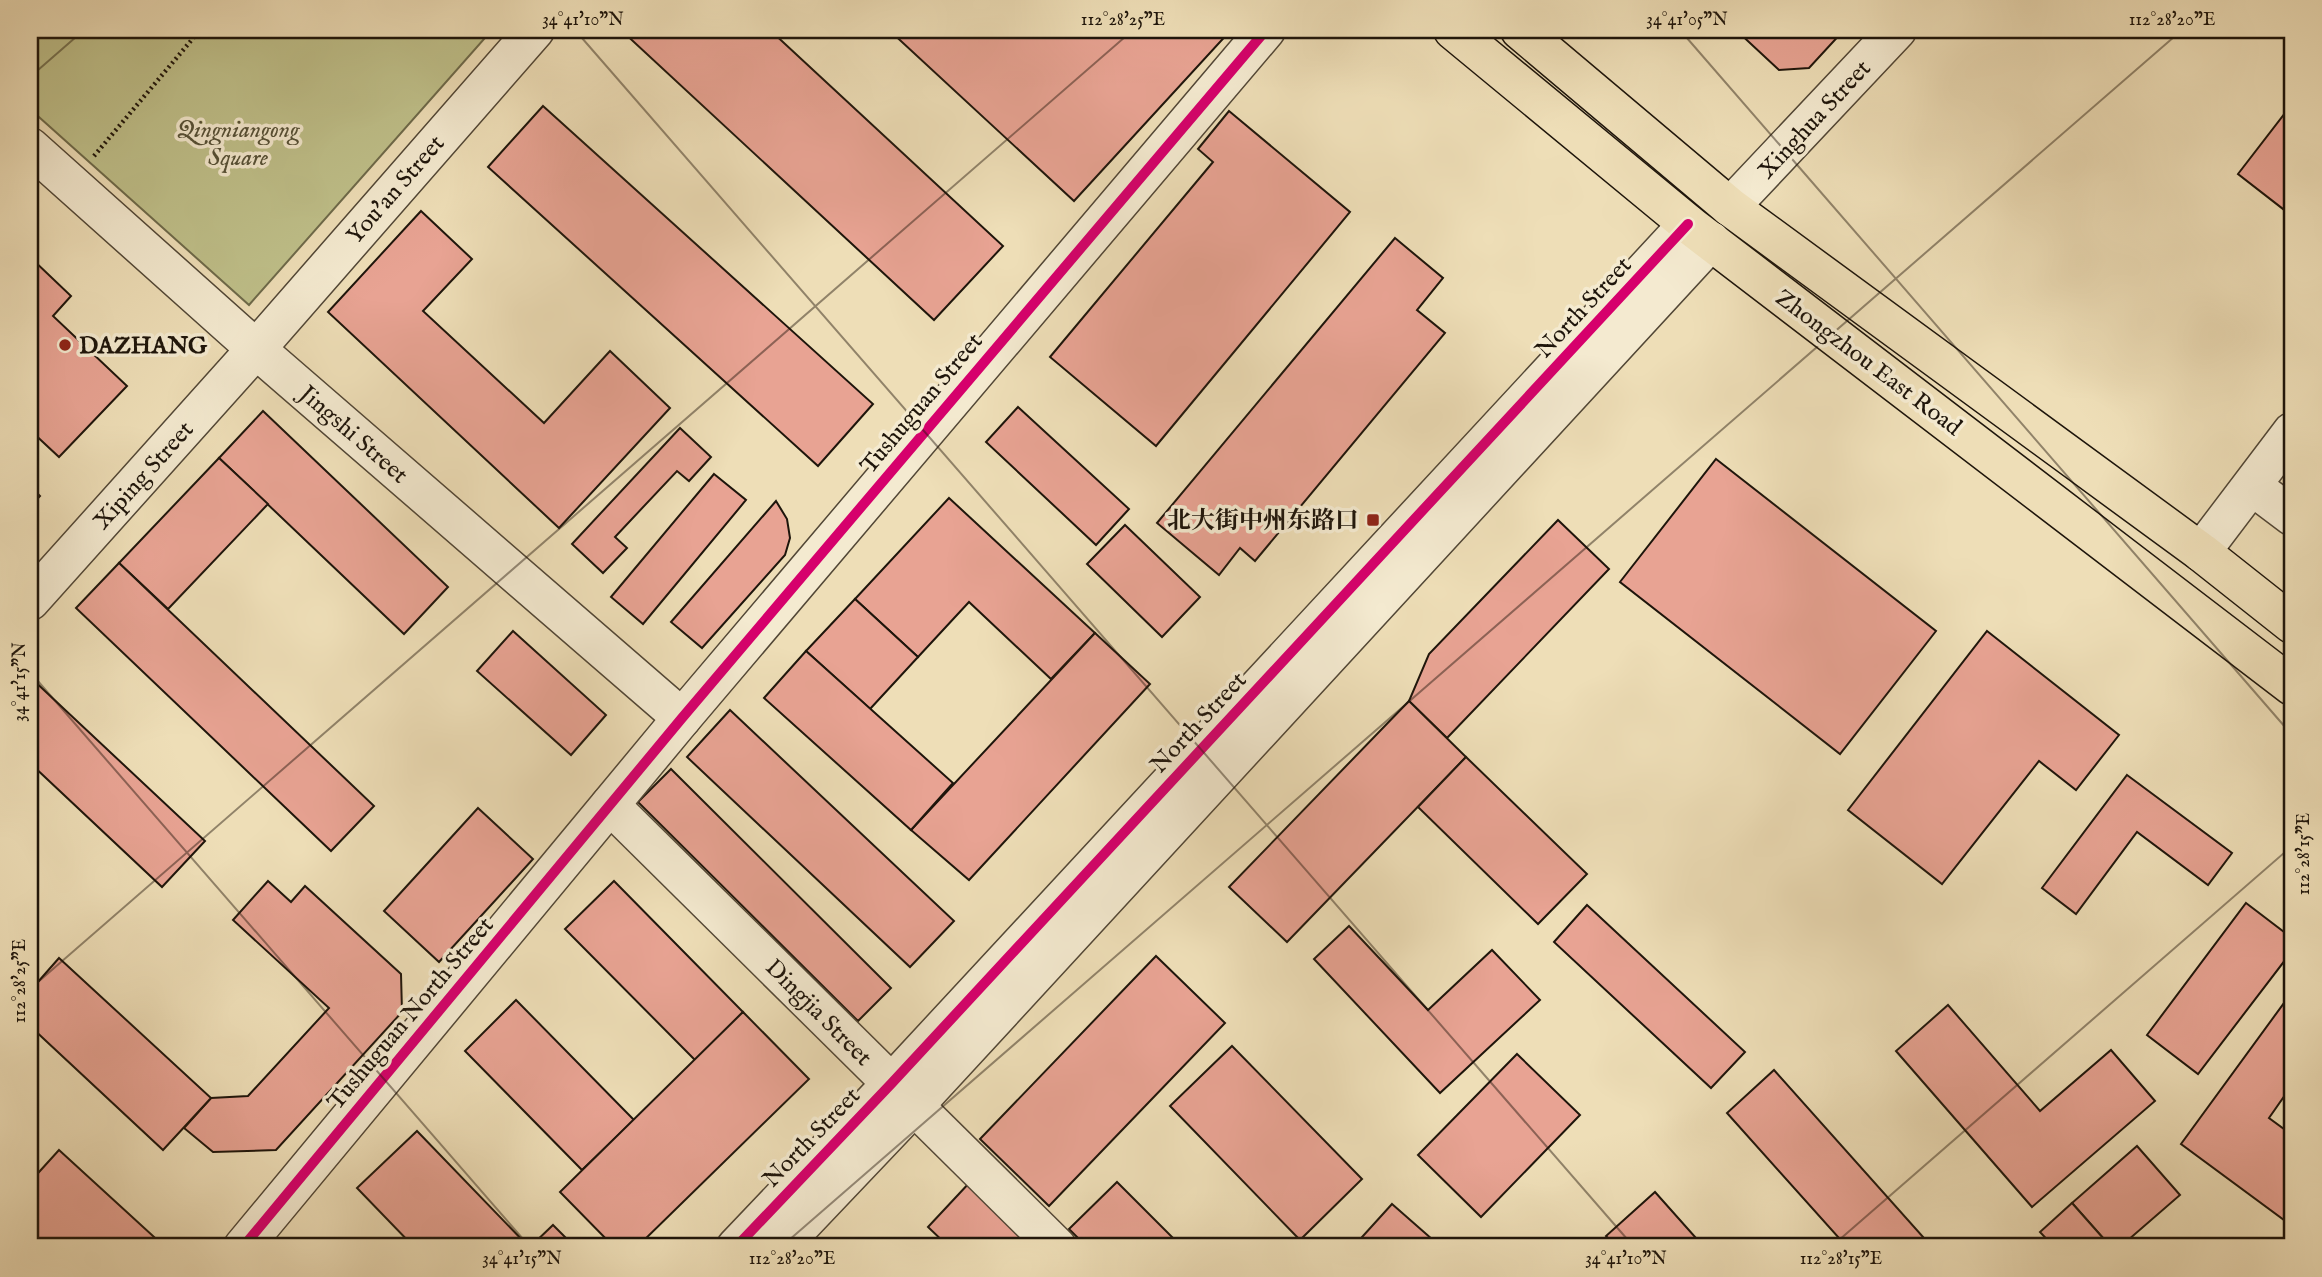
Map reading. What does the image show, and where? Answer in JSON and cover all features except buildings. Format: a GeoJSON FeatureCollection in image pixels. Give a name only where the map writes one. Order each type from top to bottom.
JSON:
{"type":"FeatureCollection","features":[{"type":"Feature","properties":{"kind":"main road","name":"Zhongzhou East Road"},"geometry":{"type":"LineString","coordinates":[[1453,30],[1700,233],[2292,686]]}},
{"type":"Feature","properties":{"kind":"main road","name":"Zhongzhou East Road"},"geometry":{"type":"LineString","coordinates":[[1520,30],[1730,207],[2201,552],[2292,624]]}},
{"type":"Feature","properties":{"kind":"street","name":"You'an Street"},"geometry":{"type":"LineString","coordinates":[[256,348],[535,30]]}},
{"type":"Feature","properties":{"kind":"street","name":"Tushuguan Street"},"geometry":{"type":"LineString","coordinates":[[610,805],[1266,30]]}},
{"type":"Feature","properties":{"kind":"street","name":"Xinghua Street"},"geometry":{"type":"LineString","coordinates":[[1730,207],[1897,30]]}},
{"type":"Feature","properties":{"kind":"street","name":"Jingshi Street"},"geometry":{"type":"LineString","coordinates":[[30,147],[681,718]]}},
{"type":"Feature","properties":{"kind":"street","name":"North Street"},"geometry":{"type":"LineString","coordinates":[[780,1247],[903,1095],[1700,233]]}},
{"type":"Feature","properties":{"kind":"street","name":"Xiping Street"},"geometry":{"type":"LineString","coordinates":[[30,601],[256,348]]}},
{"type":"Feature","properties":{"kind":"street"},"geometry":{"type":"LineString","coordinates":[[2201,552],[2292,432]]}},
{"type":"Feature","properties":{"kind":"street"},"geometry":{"type":"LineString","coordinates":[[2252,486],[2292,516]]}},
{"type":"Feature","properties":{"kind":"street","name":"Dingjia Street"},"geometry":{"type":"LineString","coordinates":[[610,805],[1058,1247]]}},
{"type":"Feature","properties":{"kind":"street","name":"Tushuguan North Street"},"geometry":{"type":"LineString","coordinates":[[243,1247],[610,805]]}},
{"type":"Feature","properties":{"kind":"street","name":"North Street"},"geometry":{"type":"LineString","coordinates":[[736,1247],[903,1095]]}},
{"type":"Feature","properties":{"kind":"path"},"geometry":{"type":"LineString","coordinates":[[71,183],[200,30]]}},
{"type":"Feature","properties":{"kind":"green space","name":"Qingniangong Square"},"geometry":{"type":"Polygon","coordinates":[[[30,30],[492,30],[249,305],[30,109],[30,30]]]}},
{"type":"Feature","properties":{"kind":"cycle path"},"geometry":{"type":"LineString","coordinates":[[243,1247],[682,718],[1266,30]]}},
{"type":"Feature","properties":{"kind":"cycle path"},"geometry":{"type":"LineString","coordinates":[[736,1247],[891,1084],[1688,224]]}},
{"type":"Feature","properties":{"kind":"place","name":"DAZHANG"},"geometry":{"type":"Point","coordinates":[65,345]}},
{"type":"Feature","properties":{"kind":"place","name":"北大街中州东路口"},"geometry":{"type":"Point","coordinates":[1373,520]}}]}
